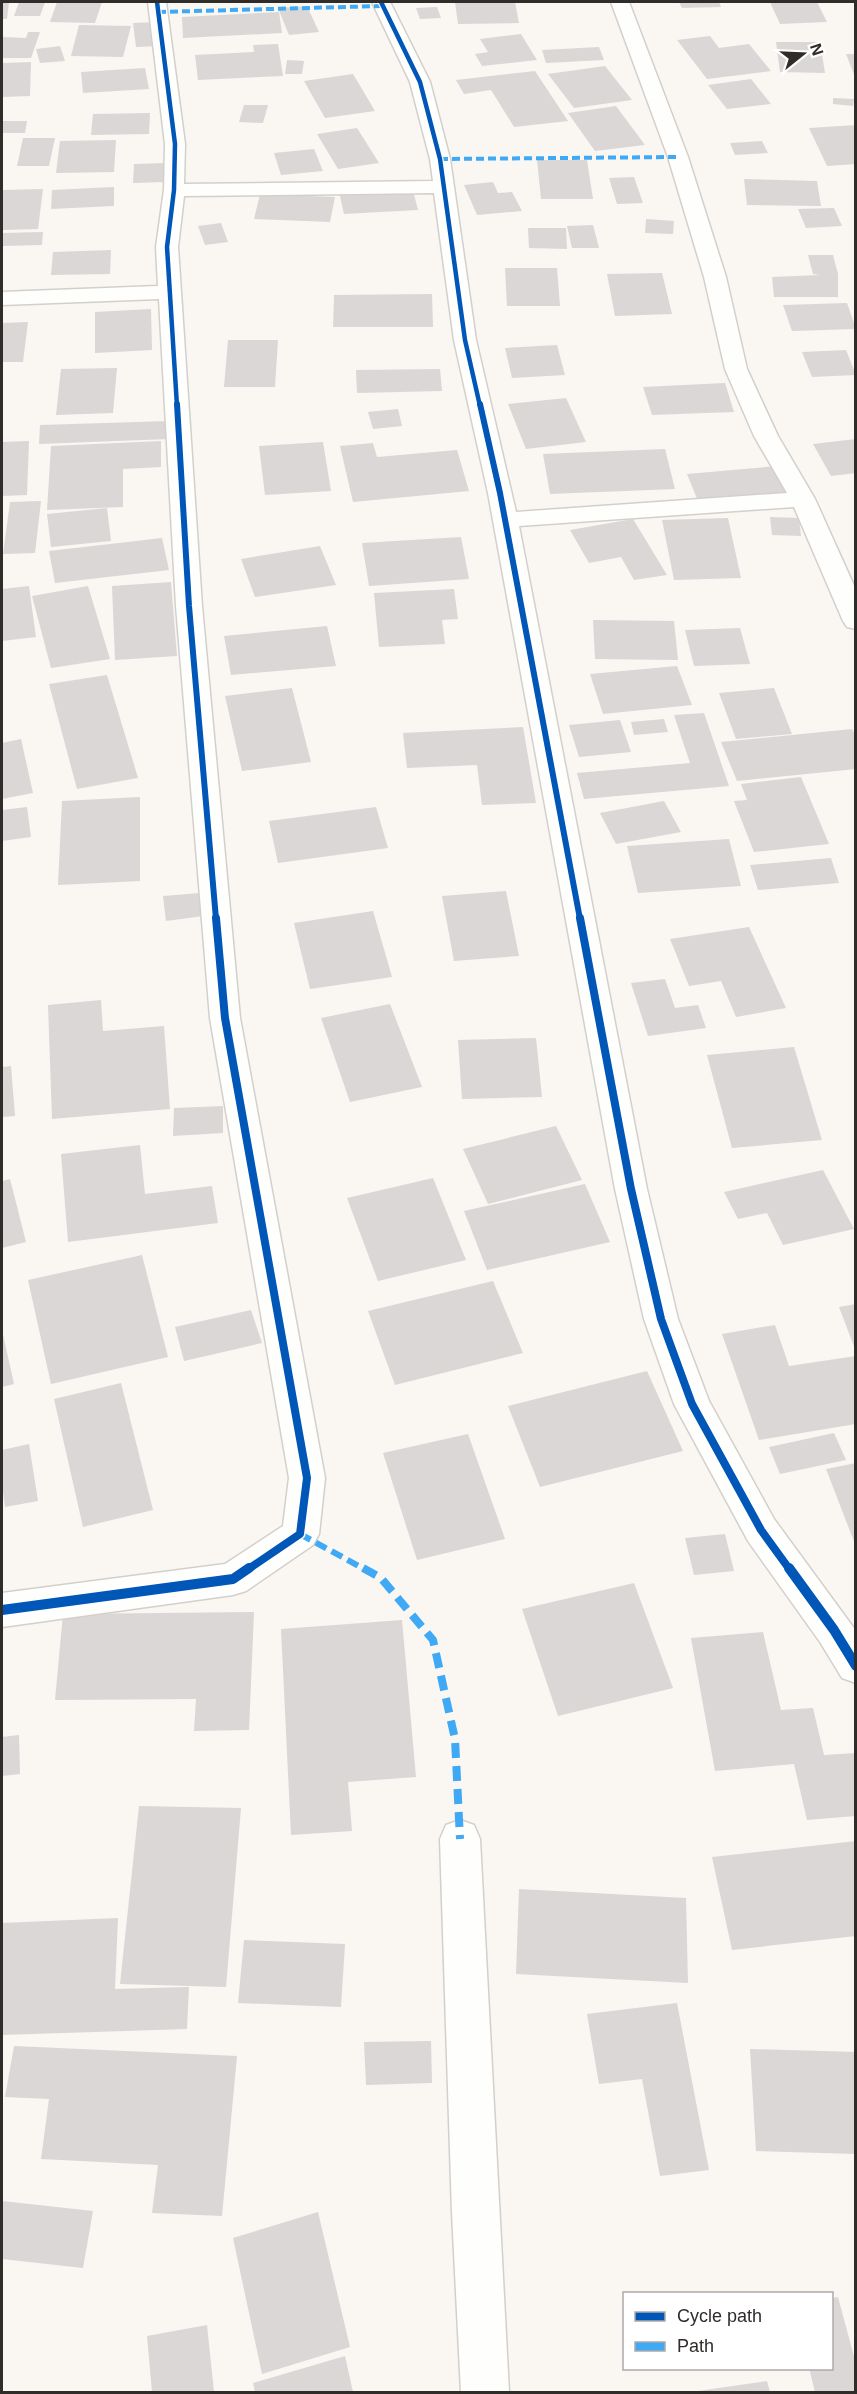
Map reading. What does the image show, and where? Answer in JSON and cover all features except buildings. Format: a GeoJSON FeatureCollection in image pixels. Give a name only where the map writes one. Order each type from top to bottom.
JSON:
{"type":"FeatureCollection","features":[{"type":"Feature","properties":{"kind":"street"},"geometry":{"type":"LineString","coordinates":[[2,1610],[233,1579],[300,1534],[307,1478],[225,1018],[189,606],[167,247],[174,190],[175,144],[157,2]]}},
{"type":"Feature","properties":{"kind":"street"},"geometry":{"type":"LineString","coordinates":[[381,2],[420,82],[440,159],[465,340],[504,520],[631,1189],[661,1319],[692,1404],[761,1530],[834,1630],[855,1666]]}},
{"type":"Feature","properties":{"kind":"street"},"geometry":{"type":"LineString","coordinates":[[620,2],[678,157],[715,277],[736,369],[766,436],[803,499],[855,621]]}},
{"type":"Feature","properties":{"kind":"street"},"geometry":{"type":"LineString","coordinates":[[174,190],[444,187]]}},
{"type":"Feature","properties":{"kind":"street"},"geometry":{"type":"LineString","coordinates":[[2,299],[171,292]]}},
{"type":"Feature","properties":{"kind":"street"},"geometry":{"type":"LineString","coordinates":[[504,520],[803,499]]}},
{"type":"Feature","properties":{"kind":"street"},"geometry":{"type":"LineString","coordinates":[[460,1839],[474,2212],[485,2392]]}},
{"type":"Feature","properties":{"kind":"marked path"},"geometry":{"type":"LineString","coordinates":[[158,12],[382,6]]}},
{"type":"Feature","properties":{"kind":"marked path"},"geometry":{"type":"LineString","coordinates":[[440,159],[678,157]]}},
{"type":"Feature","properties":{"kind":"marked path"},"geometry":{"type":"LineString","coordinates":[[300,1534],[381,1578],[433,1640],[455,1739],[460,1839]]}},
{"type":"Feature","properties":{"kind":"cycle path"},"geometry":{"type":"LineString","coordinates":[[2,1610],[233,1579],[300,1534],[307,1478],[225,1018],[189,606],[167,247],[174,190],[175,144],[157,2]]}},
{"type":"Feature","properties":{"kind":"cycle path"},"geometry":{"type":"LineString","coordinates":[[381,2],[420,82],[440,159],[465,340],[500,493],[631,1189],[661,1319],[692,1404],[761,1530],[834,1630],[856,1666]]}}]}
